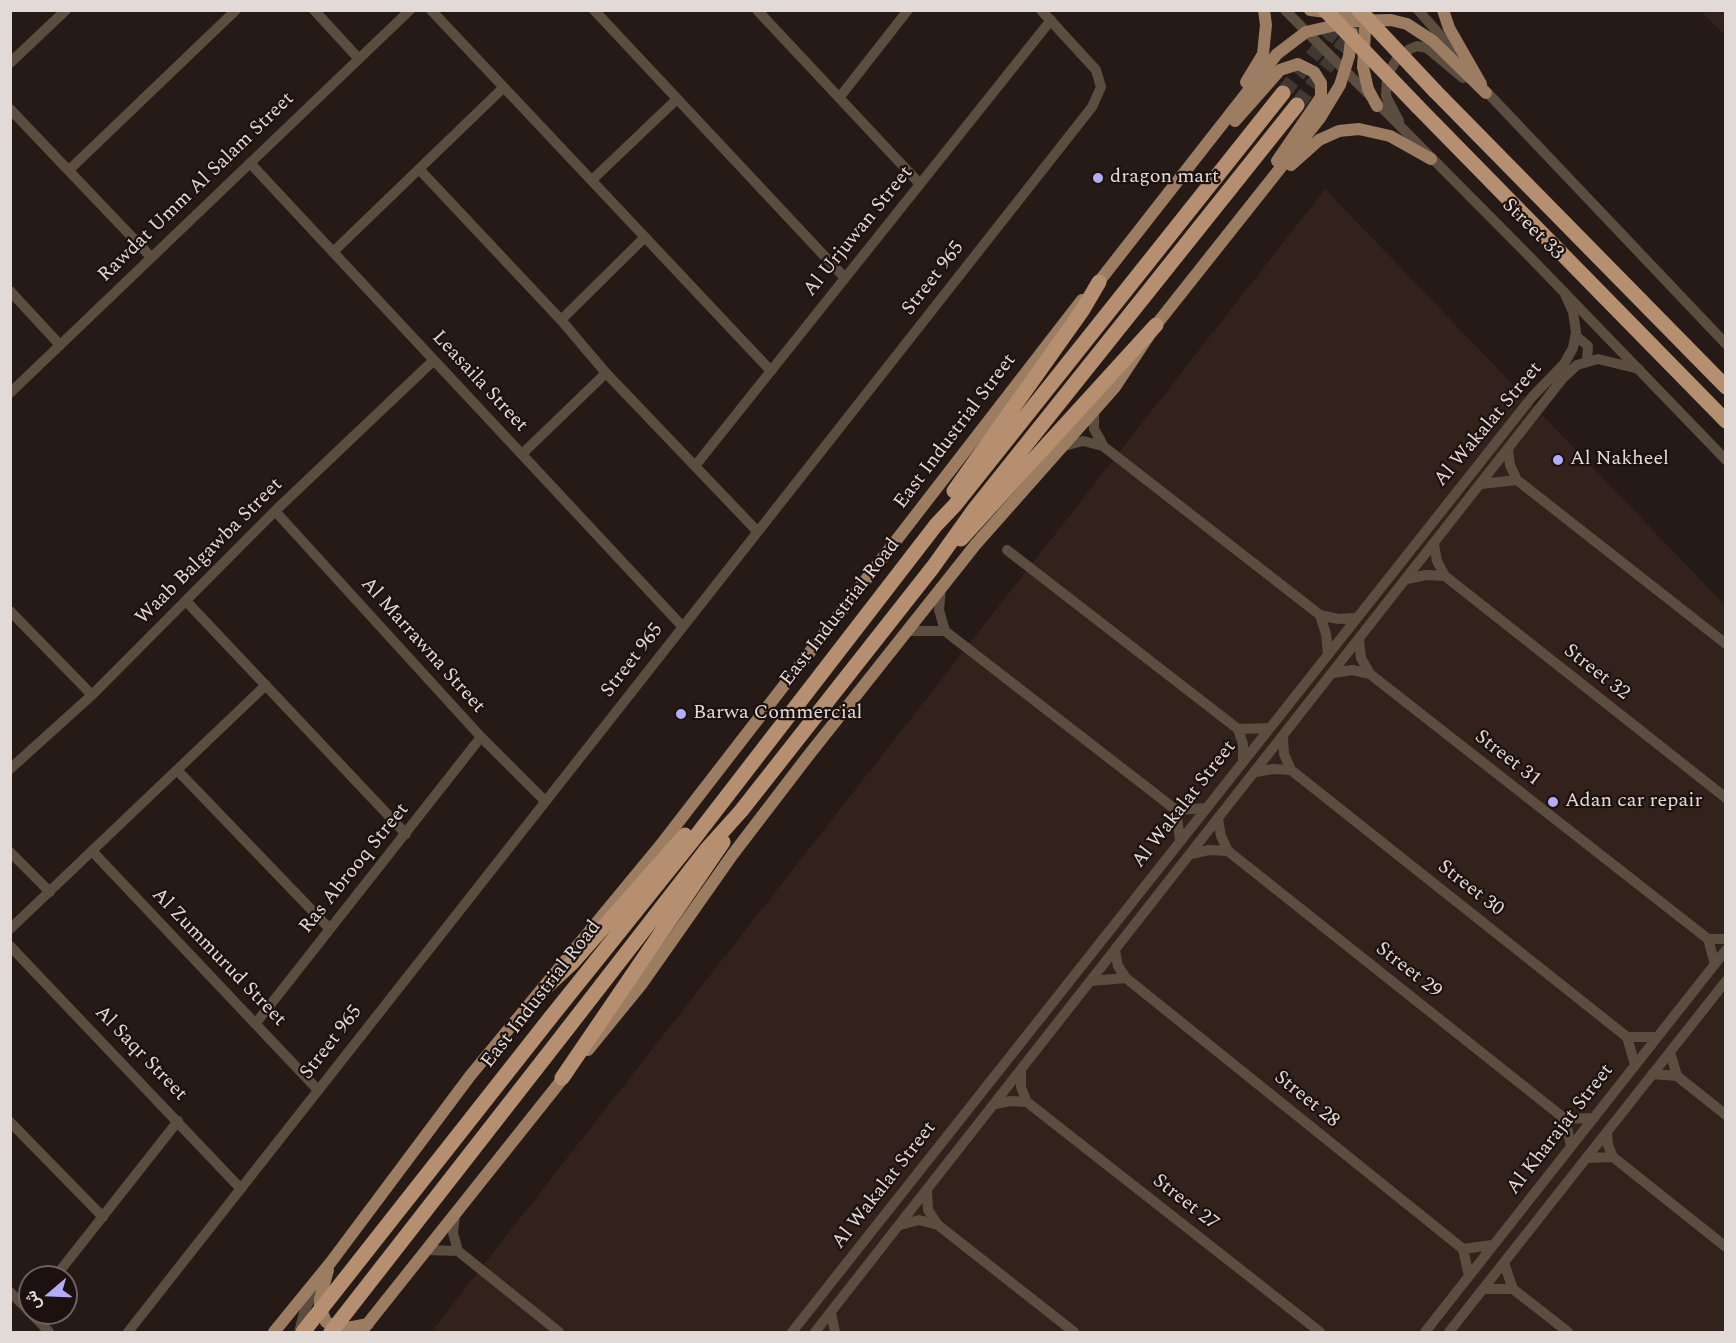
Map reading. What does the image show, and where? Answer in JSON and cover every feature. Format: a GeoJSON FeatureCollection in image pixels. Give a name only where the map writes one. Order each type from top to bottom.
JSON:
{"type":"FeatureCollection","features":[{"type":"Feature","properties":{"kind":"highway","name":"Street 33"},"geometry":{"type":"LineString","coordinates":[[1325,10],[1725,421]]}},
{"type":"Feature","properties":{"kind":"highway","name":"Street 33"},"geometry":{"type":"LineString","coordinates":[[1360,14],[1725,387]]}},
{"type":"Feature","properties":{"kind":"highway","name":"East Industrial Road"},"geometry":{"type":"LineString","coordinates":[[301,1332],[724,798],[936,525],[955,505],[1283,93]]}},
{"type":"Feature","properties":{"kind":"highway","name":"East Industrial Road"},"geometry":{"type":"LineString","coordinates":[[331,1332],[706,850],[741,811],[933,567],[973,511],[1297,105]]}},
{"type":"Feature","properties":{"kind":"highway"},"geometry":{"type":"LineString","coordinates":[[936,525],[948,500],[1082,311],[1099,282]]}},
{"type":"Feature","properties":{"kind":"highway"},"geometry":{"type":"LineString","coordinates":[[933,567],[983,518],[1156,325]]}},
{"type":"Feature","properties":{"kind":"highway"},"geometry":{"type":"LineString","coordinates":[[544,989],[572,963],[686,834],[724,798]]}},
{"type":"Feature","properties":{"kind":"highway"},"geometry":{"type":"LineString","coordinates":[[562,1078],[586,1039],[696,885],[741,811]]}},
{"type":"Feature","properties":{"kind":"main road"},"geometry":{"type":"LineString","coordinates":[[1194,161],[1220,116],[1252,74],[1263,54],[1266,25],[1264,10]]}},
{"type":"Feature","properties":{"kind":"main road"},"geometry":{"type":"LineString","coordinates":[[1310,10],[1360,14],[1390,20],[1420,31],[1486,93]]}},
{"type":"Feature","properties":{"kind":"main road"},"geometry":{"type":"LineString","coordinates":[[1443,10],[1449,28],[1486,93]]}},
{"type":"Feature","properties":{"kind":"main road"},"geometry":{"type":"LineString","coordinates":[[1099,282],[1277,54],[1306,32],[1360,14]]}},
{"type":"Feature","properties":{"kind":"main road"},"geometry":{"type":"LineString","coordinates":[[331,1262],[320,1299],[323,1316],[336,1328],[364,1330],[562,1078],[641,986],[794,773],[941,588],[1128,371],[1156,325],[1328,107],[1345,71],[1360,14]]}},
{"type":"Feature","properties":{"kind":"main road"},"geometry":{"type":"LineString","coordinates":[[1360,14],[1363,67],[1368,89],[1377,106]]}},
{"type":"Feature","properties":{"kind":"main road"},"geometry":{"type":"LineString","coordinates":[[1194,161],[1231,126],[1280,70],[1298,64],[1314,72],[1321,83],[1321,97],[1248,208]]}},
{"type":"Feature","properties":{"kind":"main road"},"geometry":{"type":"LineString","coordinates":[[1248,208],[1311,146],[1339,131],[1359,129],[1381,133],[1431,159]]}},
{"type":"Feature","properties":{"kind":"main road","name":"East Industrial Street"},"geometry":{"type":"LineString","coordinates":[[846,607],[1070,315],[1099,282]]}},
{"type":"Feature","properties":{"kind":"main road","name":"East Industrial Road"},"geometry":{"type":"LineString","coordinates":[[274,1332],[331,1262],[470,1076],[663,842],[846,607]]}},
{"type":"Feature","properties":{"kind":"street"},"geometry":{"type":"LineString","coordinates":[[10,63],[66,10]]}},
{"type":"Feature","properties":{"kind":"street"},"geometry":{"type":"LineString","coordinates":[[69,170],[236,10]]}},
{"type":"Feature","properties":{"kind":"street"},"geometry":{"type":"LineString","coordinates":[[314,10],[359,59]]}},
{"type":"Feature","properties":{"kind":"street","name":"Rawdat Umm Al Salam Street"},"geometry":{"type":"LineString","coordinates":[[10,393],[410,10]]}},
{"type":"Feature","properties":{"kind":"street"},"geometry":{"type":"LineString","coordinates":[[431,10],[771,371]]}},
{"type":"Feature","properties":{"kind":"street"},"geometry":{"type":"LineString","coordinates":[[594,10],[845,278]]}},
{"type":"Feature","properties":{"kind":"street"},"geometry":{"type":"LineString","coordinates":[[839,98],[908,10]]}},
{"type":"Feature","properties":{"kind":"street","name":"Street 965"},"geometry":{"type":"LineString","coordinates":[[128,1332],[1096,100],[1101,87],[1096,70],[1041,10]]}},
{"type":"Feature","properties":{"kind":"street","name":"Street 33"},"geometry":{"type":"LineString","coordinates":[[1285,10],[1377,106],[1564,292],[1725,460]]}},
{"type":"Feature","properties":{"kind":"street"},"geometry":{"type":"LineString","coordinates":[[1418,10],[1453,48],[1486,93],[1725,344]]}},
{"type":"Feature","properties":{"kind":"street"},"geometry":{"type":"LineString","coordinates":[[760,12],[920,184]]}},
{"type":"Feature","properties":{"kind":"street","name":"Al Urjuwan Street"},"geometry":{"type":"LineString","coordinates":[[695,466],[1051,20]]}},
{"type":"Feature","properties":{"kind":"street"},"geometry":{"type":"LineString","coordinates":[[1410,137],[1390,107],[1385,86],[1387,75],[1392,67],[1399,57],[1410,49],[1417,46],[1427,48],[1486,93]]}},
{"type":"Feature","properties":{"kind":"street"},"geometry":{"type":"LineString","coordinates":[[333,252],[503,88]]}},
{"type":"Feature","properties":{"kind":"street"},"geometry":{"type":"LineString","coordinates":[[592,180],[677,99]]}},
{"type":"Feature","properties":{"kind":"street"},"geometry":{"type":"LineString","coordinates":[[10,109],[151,257]]}},
{"type":"Feature","properties":{"kind":"street","name":"Leasaila Street"},"geometry":{"type":"LineString","coordinates":[[250,163],[682,626]]}},
{"type":"Feature","properties":{"kind":"street"},"geometry":{"type":"LineString","coordinates":[[419,169],[561,320],[606,373],[757,531]]}},
{"type":"Feature","properties":{"kind":"street"},"geometry":{"type":"LineString","coordinates":[[561,320],[645,237]]}},
{"type":"Feature","properties":{"kind":"street"},"geometry":{"type":"LineString","coordinates":[[10,291],[60,345]]}},
{"type":"Feature","properties":{"kind":"street"},"geometry":{"type":"LineString","coordinates":[[1564,292],[1573,312],[1576,336],[1588,346],[1587,361],[1611,361],[1639,369]]}},
{"type":"Feature","properties":{"kind":"street","name":"Al Wakalat Street"},"geometry":{"type":"LineString","coordinates":[[792,1332],[1532,397],[1564,364],[1576,336]]}},
{"type":"Feature","properties":{"kind":"street","name":"Waab Balgawba Street"},"geometry":{"type":"LineString","coordinates":[[10,769],[92,695],[275,512],[434,360]]}},
{"type":"Feature","properties":{"kind":"street","name":"Al Wakalat Street"},"geometry":{"type":"LineString","coordinates":[[815,1332],[1334,673],[1563,378],[1587,361]]}},
{"type":"Feature","properties":{"kind":"street"},"geometry":{"type":"LineString","coordinates":[[522,454],[606,373]]}},
{"type":"Feature","properties":{"kind":"street"},"geometry":{"type":"LineString","coordinates":[[1094,411],[1094,429],[1103,446]]}},
{"type":"Feature","properties":{"kind":"street"},"geometry":{"type":"LineString","coordinates":[[1064,446],[1083,441],[1103,446],[1320,615],[1338,619],[1356,618]]}},
{"type":"Feature","properties":{"kind":"street"},"geometry":{"type":"LineString","coordinates":[[1508,449],[1510,465],[1517,480],[1725,644]]}},
{"type":"Feature","properties":{"kind":"street"},"geometry":{"type":"LineString","coordinates":[[1481,484],[1517,480]]}},
{"type":"Feature","properties":{"kind":"street","name":"Al Marrawna Street"},"geometry":{"type":"LineString","coordinates":[[275,512],[481,737],[545,801]]}},
{"type":"Feature","properties":{"kind":"street"},"geometry":{"type":"LineString","coordinates":[[1434,544],[1437,561],[1445,576]]}},
{"type":"Feature","properties":{"kind":"street"},"geometry":{"type":"LineString","coordinates":[[1007,550],[1238,729],[1243,744],[1243,760]]}},
{"type":"Feature","properties":{"kind":"street"},"geometry":{"type":"LineString","coordinates":[[1407,579],[1426,575],[1445,576]]}},
{"type":"Feature","properties":{"kind":"street","name":"Street 32"},"geometry":{"type":"LineString","coordinates":[[1445,576],[1725,798]]}},
{"type":"Feature","properties":{"kind":"street"},"geometry":{"type":"LineString","coordinates":[[941,588],[939,610],[945,631],[1176,810],[1206,808]]}},
{"type":"Feature","properties":{"kind":"street"},"geometry":{"type":"LineString","coordinates":[[186,601],[406,834]]}},
{"type":"Feature","properties":{"kind":"street"},"geometry":{"type":"LineString","coordinates":[[10,611],[92,695]]}},
{"type":"Feature","properties":{"kind":"street"},"geometry":{"type":"LineString","coordinates":[[1320,615],[1326,634],[1328,654]]}},
{"type":"Feature","properties":{"kind":"street"},"geometry":{"type":"LineString","coordinates":[[908,631],[945,631]]}},
{"type":"Feature","properties":{"kind":"street"},"geometry":{"type":"LineString","coordinates":[[1359,640],[1361,658],[1370,674]]}},
{"type":"Feature","properties":{"kind":"street"},"geometry":{"type":"LineString","coordinates":[[1334,673],[1352,670],[1370,674]]}},
{"type":"Feature","properties":{"kind":"street","name":"Street 31"},"geometry":{"type":"LineString","coordinates":[[1370,674],[1708,939]]}},
{"type":"Feature","properties":{"kind":"street"},"geometry":{"type":"LineString","coordinates":[[10,929],[266,686]]}},
{"type":"Feature","properties":{"kind":"street"},"geometry":{"type":"LineString","coordinates":[[1238,729],[1269,728]]}},
{"type":"Feature","properties":{"kind":"street","name":"Ras Abrooq Street"},"geometry":{"type":"LineString","coordinates":[[256,1023],[481,737]]}},
{"type":"Feature","properties":{"kind":"street"},"geometry":{"type":"LineString","coordinates":[[1256,772],[1273,768],[1291,770],[1284,754],[1283,737]]}},
{"type":"Feature","properties":{"kind":"street"},"geometry":{"type":"LineString","coordinates":[[177,770],[330,929]]}},
{"type":"Feature","properties":{"kind":"street","name":"Street 30"},"geometry":{"type":"LineString","coordinates":[[1291,770],[1627,1036]]}},
{"type":"Feature","properties":{"kind":"street"},"geometry":{"type":"LineString","coordinates":[[1176,810],[1180,840]]}},
{"type":"Feature","properties":{"kind":"street"},"geometry":{"type":"LineString","coordinates":[[1191,854],[1209,850],[1228,851],[1221,836],[1218,819]]}},
{"type":"Feature","properties":{"kind":"street","name":"Al Zummurud Street"},"geometry":{"type":"LineString","coordinates":[[92,851],[318,1090]]}},
{"type":"Feature","properties":{"kind":"street","name":"Street 29"},"geometry":{"type":"LineString","coordinates":[[1228,851],[1565,1119]]}},
{"type":"Feature","properties":{"kind":"street"},"geometry":{"type":"LineString","coordinates":[[10,852],[50,892]]}},
{"type":"Feature","properties":{"kind":"street"},"geometry":{"type":"LineString","coordinates":[[1715,964],[1708,939],[1725,939]]}},
{"type":"Feature","properties":{"kind":"street","name":"Al Saqr Street"},"geometry":{"type":"LineString","coordinates":[[10,946],[241,1189]]}},
{"type":"Feature","properties":{"kind":"street","name":"Al Kharajat Street"},"geometry":{"type":"LineString","coordinates":[[1425,1332],[1725,950]]}},
{"type":"Feature","properties":{"kind":"street","name":"Street 28"},"geometry":{"type":"LineString","coordinates":[[1115,951],[1118,966],[1126,978],[1463,1249]]}},
{"type":"Feature","properties":{"kind":"street"},"geometry":{"type":"LineString","coordinates":[[1091,981],[1126,978]]}},
{"type":"Feature","properties":{"kind":"street","name":"Al Kharajat Street"},"geometry":{"type":"LineString","coordinates":[[1449,1332],[1725,981]]}},
{"type":"Feature","properties":{"kind":"street"},"geometry":{"type":"LineString","coordinates":[[1635,1065],[1627,1036],[1657,1037]]}},
{"type":"Feature","properties":{"kind":"street"},"geometry":{"type":"LineString","coordinates":[[1670,1052],[1677,1076]]}},
{"type":"Feature","properties":{"kind":"street"},"geometry":{"type":"LineString","coordinates":[[995,1104],[1011,1101],[1027,1102],[1022,1087],[1021,1071]]}},
{"type":"Feature","properties":{"kind":"street"},"geometry":{"type":"LineString","coordinates":[[1652,1074],[1677,1076],[1725,1114]]}},
{"type":"Feature","properties":{"kind":"street","name":"Street 27"},"geometry":{"type":"LineString","coordinates":[[1027,1102],[1320,1332]]}},
{"type":"Feature","properties":{"kind":"street"},"geometry":{"type":"LineString","coordinates":[[1571,1146],[1565,1119],[1594,1118]]}},
{"type":"Feature","properties":{"kind":"street"},"geometry":{"type":"LineString","coordinates":[[65,1265],[178,1121]]}},
{"type":"Feature","properties":{"kind":"street"},"geometry":{"type":"LineString","coordinates":[[10,1122],[102,1217]]}},
{"type":"Feature","properties":{"kind":"street"},"geometry":{"type":"LineString","coordinates":[[1607,1132],[1608,1145],[1613,1157],[1725,1247]]}},
{"type":"Feature","properties":{"kind":"street"},"geometry":{"type":"LineString","coordinates":[[1586,1158],[1613,1157]]}},
{"type":"Feature","properties":{"kind":"street"},"geometry":{"type":"LineString","coordinates":[[927,1191],[928,1210],[938,1225],[1074,1332]]}},
{"type":"Feature","properties":{"kind":"street"},"geometry":{"type":"LineString","coordinates":[[455,1215],[453,1233],[458,1251],[559,1332]]}},
{"type":"Feature","properties":{"kind":"street"},"geometry":{"type":"LineString","coordinates":[[900,1225],[919,1220],[938,1225]]}},
{"type":"Feature","properties":{"kind":"street"},"geometry":{"type":"LineString","coordinates":[[1469,1276],[1463,1249],[1478,1249],[1493,1245]]}},
{"type":"Feature","properties":{"kind":"street"},"geometry":{"type":"LineString","coordinates":[[427,1250],[458,1251]]}},
{"type":"Feature","properties":{"kind":"street"},"geometry":{"type":"LineString","coordinates":[[301,1332],[306,1309],[331,1262]]}},
{"type":"Feature","properties":{"kind":"street"},"geometry":{"type":"LineString","coordinates":[[1504,1263],[1513,1289],[1568,1332]]}},
{"type":"Feature","properties":{"kind":"street"},"geometry":{"type":"LineString","coordinates":[[1483,1289],[1513,1289]]}},
{"type":"Feature","properties":{"kind":"street"},"geometry":{"type":"LineString","coordinates":[[831,1312],[835,1332]]}},
{"type":"Feature","properties":{"kind":"shaded area"},"geometry":{"type":"Polygon","coordinates":[[[1701,11],[1725,11],[1725,36],[1701,11]]]}},
{"type":"Feature","properties":{"kind":"shaded area"},"geometry":{"type":"Polygon","coordinates":[[[1325,189],[1725,605],[1725,1332],[431,1332],[1325,189]]]}},
{"type":"Feature","properties":{"kind":"tunnel"},"geometry":{"type":"LineString","coordinates":[[1297,105],[1370,10]]}},
{"type":"Feature","properties":{"kind":"tunnel"},"geometry":{"type":"LineString","coordinates":[[1283,93],[1343,18]]}},
{"type":"Feature","properties":{"kind":"place","name":"dragon mart"},"geometry":{"type":"Point","coordinates":[1098,178]}},
{"type":"Feature","properties":{"kind":"place","name":"Al Nakheel"},"geometry":{"type":"Point","coordinates":[1558,460]}},
{"type":"Feature","properties":{"kind":"place","name":"Barwa Commercial"},"geometry":{"type":"Point","coordinates":[681,714]}},
{"type":"Feature","properties":{"kind":"place","name":"Adan car repair"},"geometry":{"type":"Point","coordinates":[1553,802]}}]}
